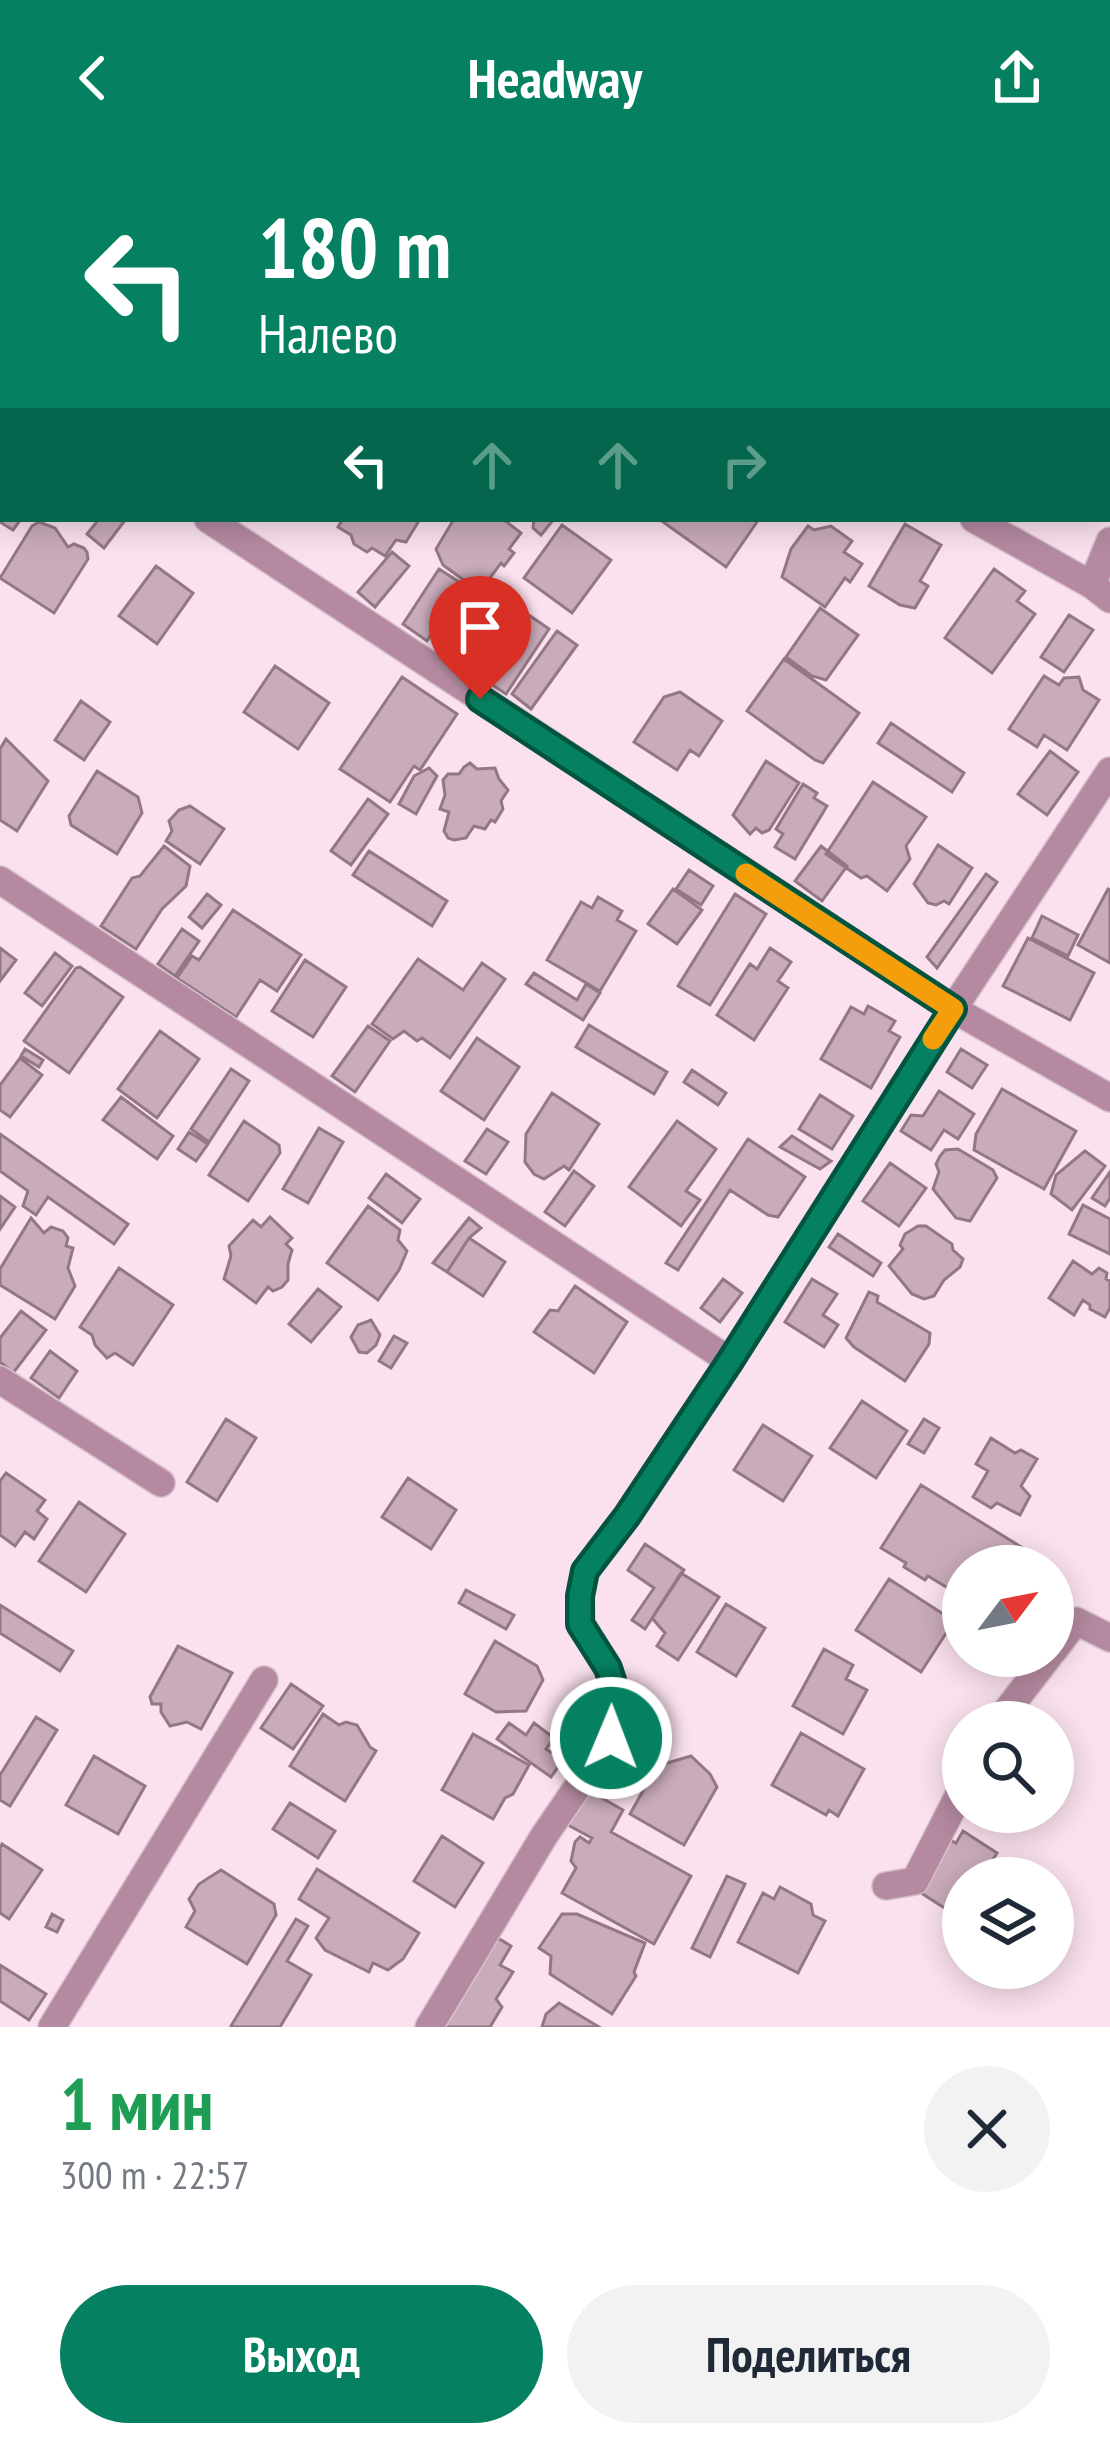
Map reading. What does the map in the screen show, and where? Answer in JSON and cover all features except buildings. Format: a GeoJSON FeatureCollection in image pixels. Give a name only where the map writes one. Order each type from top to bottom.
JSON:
{"type":"FeatureCollection","features":[{"type":"Feature","properties":{"kind":"street"},"geometry":{"type":"LineString","coordinates":[[213,522],[953,1009],[1110,1098]]}},
{"type":"Feature","properties":{"kind":"street"},"geometry":{"type":"LineString","coordinates":[[979,522],[1101,592],[1110,542]]}},
{"type":"Feature","properties":{"kind":"street"},"geometry":{"type":"LineString","coordinates":[[429,2027],[544,1836],[611,1738],[617,1696],[608,1668],[580,1624],[585,1571],[730,1361],[1110,771]]}},
{"type":"Feature","properties":{"kind":"street"},"geometry":{"type":"LineString","coordinates":[[0,880],[730,1361]]}},
{"type":"Feature","properties":{"kind":"street"},"geometry":{"type":"LineString","coordinates":[[0,1380],[161,1483]]}},
{"type":"Feature","properties":{"kind":"street"},"geometry":{"type":"LineString","coordinates":[[1074,1624],[1110,1638]]}},
{"type":"Feature","properties":{"kind":"street"},"geometry":{"type":"LineString","coordinates":[[1014,1701],[1033,1677]]}},
{"type":"Feature","properties":{"kind":"street"},"geometry":{"type":"LineString","coordinates":[[52,2027],[264,1680]]}},
{"type":"Feature","properties":{"kind":"street"},"geometry":{"type":"LineString","coordinates":[[886,1886],[915,1881],[942,1828]]}},
{"type":"Feature","properties":{"kind":"slow traffic"},"geometry":{"type":"LineString","coordinates":[[746,874],[953,1009],[933,1039]]}},
{"type":"Feature","properties":{"kind":"route"},"geometry":{"type":"LineString","coordinates":[[480,699],[953,1009],[730,1361],[585,1571],[580,1624],[608,1668],[617,1696],[611,1738]]}}]}
